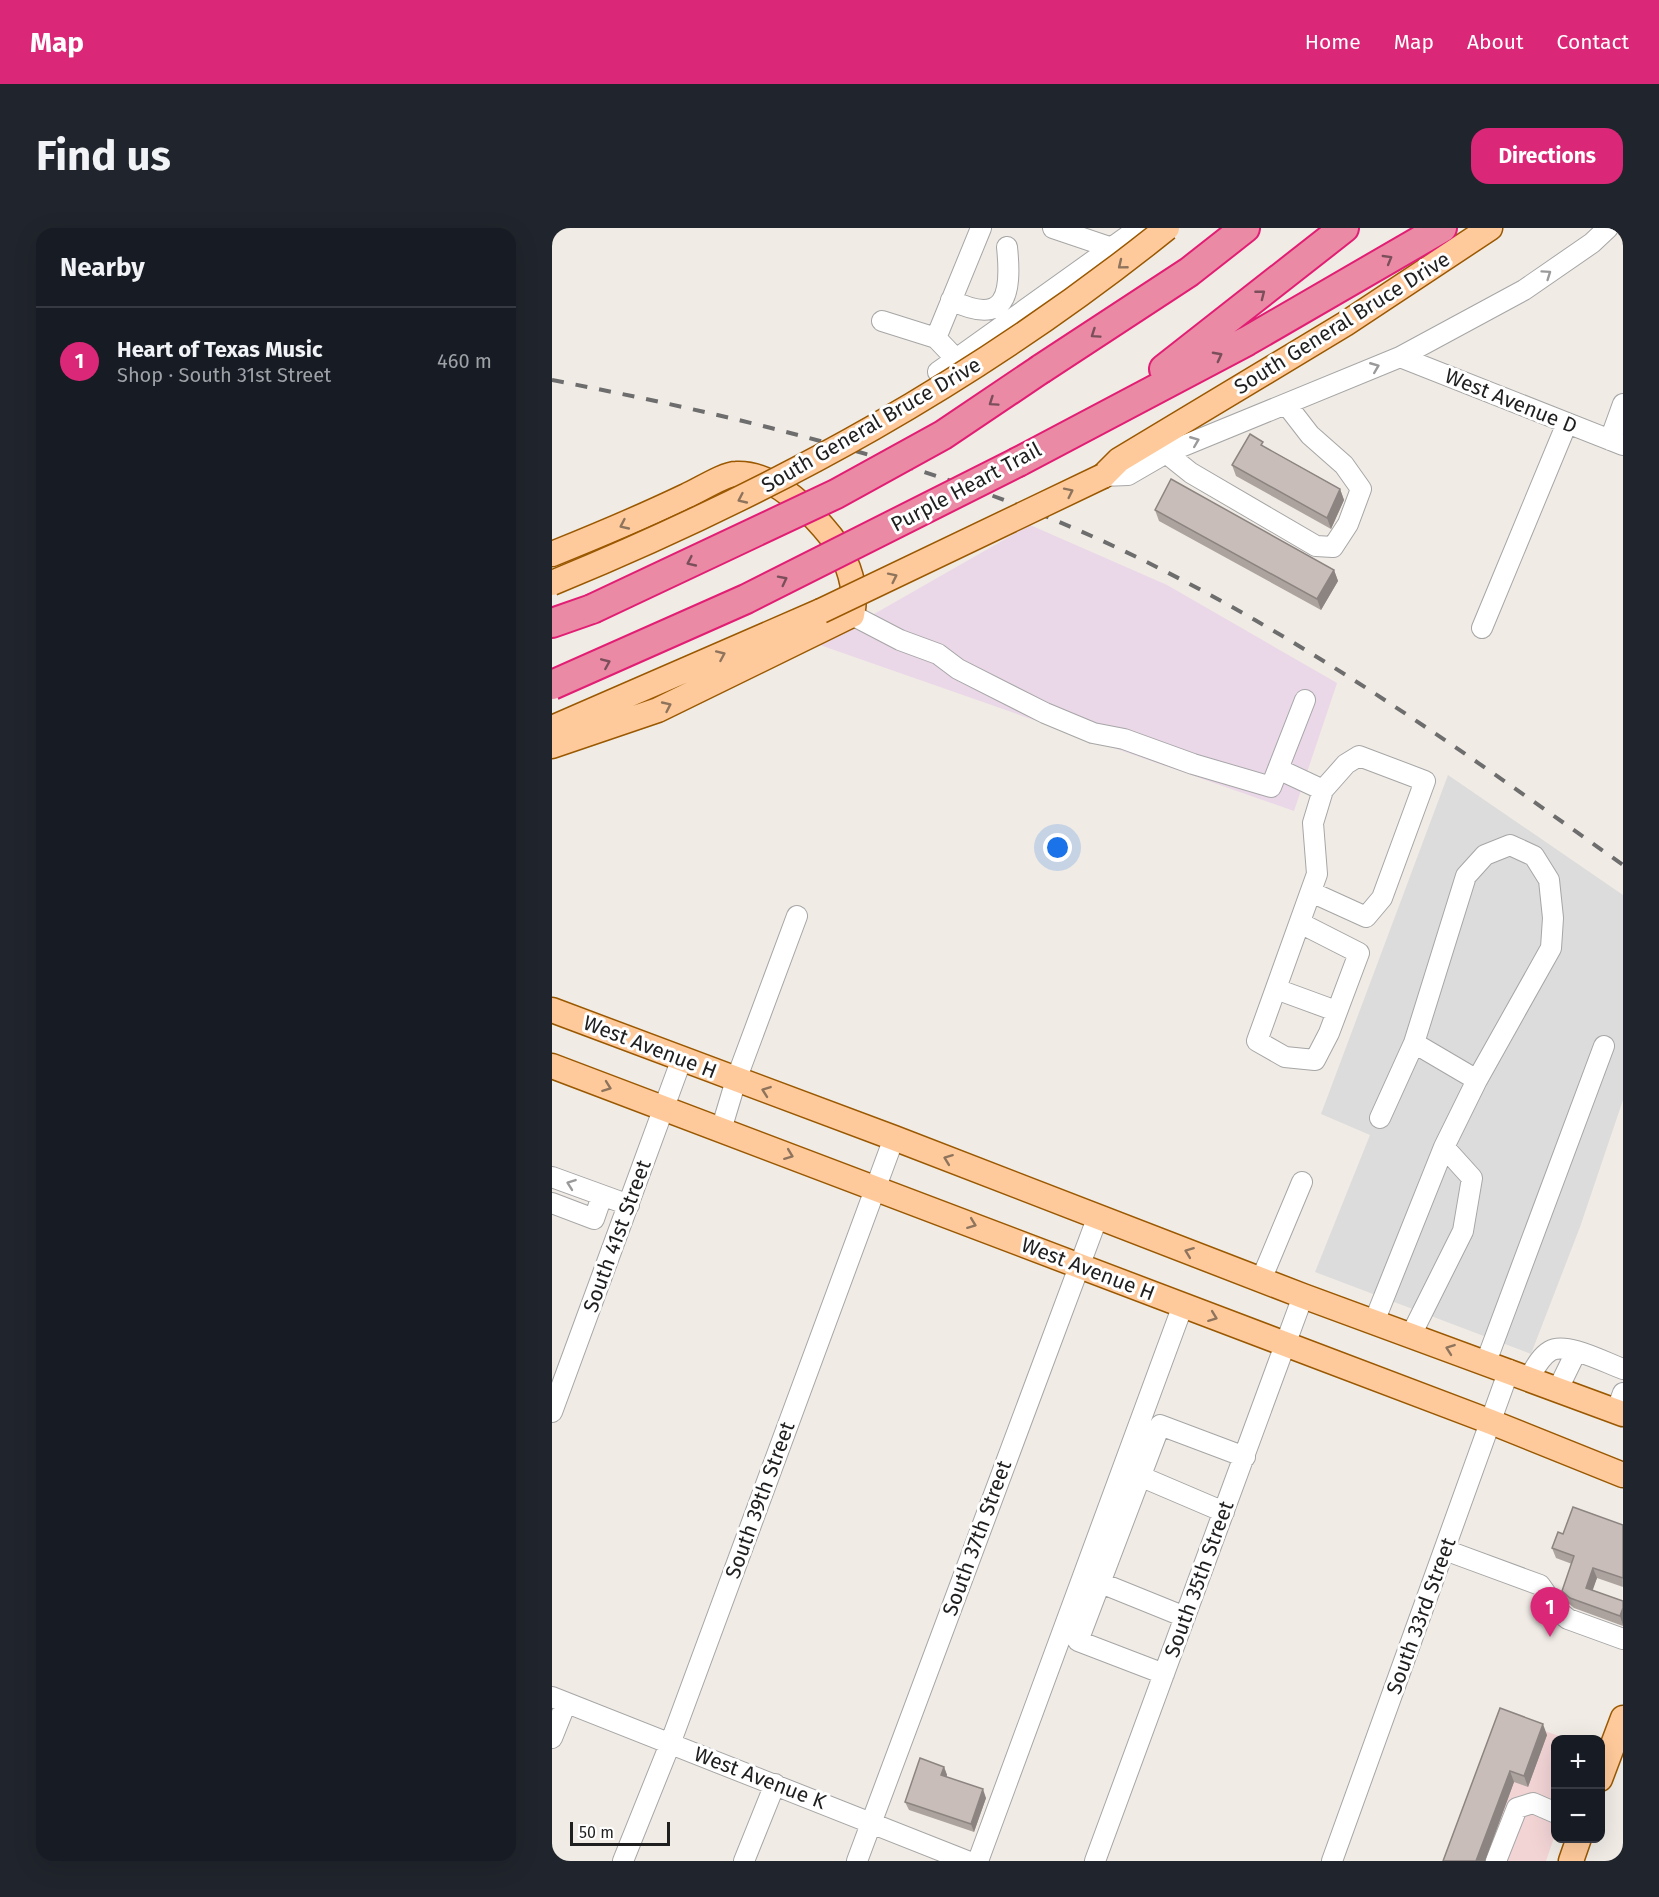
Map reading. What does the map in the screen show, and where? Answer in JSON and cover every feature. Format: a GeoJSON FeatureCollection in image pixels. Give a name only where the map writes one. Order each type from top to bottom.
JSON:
{"type":"FeatureCollection","features":[{"type":"Feature","properties":{"kind":"highway"},"geometry":{"type":"LineString","coordinates":[[1189,272],[1230,228]]}},
{"type":"Feature","properties":{"kind":"highway"},"geometry":{"type":"LineString","coordinates":[[552,624],[592,609],[836,494],[943,435],[1189,272],[1245,228]]}},
{"type":"Feature","properties":{"kind":"highway","name":"Purple Heart Trail"},"geometry":{"type":"LineString","coordinates":[[552,685],[746,599],[1018,462],[1165,369],[1344,228]]}},
{"type":"Feature","properties":{"kind":"highway"},"geometry":{"type":"LineString","coordinates":[[1018,462],[1247,341],[1442,228]]}},
{"type":"Feature","properties":{"kind":"main road","name":"South General Bruce Drive"},"geometry":{"type":"LineString","coordinates":[[552,583],[643,545],[759,491],[904,412],[1092,288],[1167,228]]}},
{"type":"Feature","properties":{"kind":"main road","name":"South General Bruce Drive"},"geometry":{"type":"LineString","coordinates":[[552,728],[821,611],[1103,476],[1119,460],[1345,324],[1490,228]]}},
{"type":"Feature","properties":{"kind":"main road"},"geometry":{"type":"LineString","coordinates":[[552,554],[617,528],[735,474],[759,477],[783,491],[811,513],[829,533],[848,566],[855,602],[852,615],[658,710],[552,746]]}},
{"type":"Feature","properties":{"kind":"main road","name":"West Avenue H"},"geometry":{"type":"LineString","coordinates":[[552,1010],[681,1061],[894,1138],[1303,1296],[1558,1389],[1621,1406]]}},
{"type":"Feature","properties":{"kind":"main road","name":"West Avenue H"},"geometry":{"type":"LineString","coordinates":[[552,1066],[1491,1422],[1623,1475]]}},
{"type":"Feature","properties":{"kind":"main road"},"geometry":{"type":"LineString","coordinates":[[1576,1456],[1597,1451],[1623,1458]]}},
{"type":"Feature","properties":{"kind":"main road"},"geometry":{"type":"LineString","coordinates":[[1605,1766],[1623,1718]]}},
{"type":"Feature","properties":{"kind":"main road"},"geometry":{"type":"LineString","coordinates":[[1570,1861],[1577,1843]]}},
{"type":"Feature","properties":{"kind":"street"},"geometry":{"type":"LineString","coordinates":[[936,338],[981,228]]}},
{"type":"Feature","properties":{"kind":"street"},"geometry":{"type":"LineString","coordinates":[[1053,228],[1112,248]]}},
{"type":"Feature","properties":{"kind":"street","name":"South General Bruce Drive"},"geometry":{"type":"LineString","coordinates":[[938,372],[1138,228]]}},
{"type":"Feature","properties":{"kind":"street","name":"South General Bruce Drive"},"geometry":{"type":"LineString","coordinates":[[1103,476],[1128,475],[1166,453],[1400,357],[1524,290],[1592,243],[1608,228]]}},
{"type":"Feature","properties":{"kind":"street"},"geometry":{"type":"LineString","coordinates":[[951,300],[980,311],[991,309],[1001,303],[1008,289],[1010,276],[1007,247]]}},
{"type":"Feature","properties":{"kind":"street"},"geometry":{"type":"LineString","coordinates":[[882,321],[936,338],[956,359]]}},
{"type":"Feature","properties":{"kind":"street","name":"West Avenue D"},"geometry":{"type":"LineString","coordinates":[[1400,357],[1616,443]]}},
{"type":"Feature","properties":{"kind":"street"},"geometry":{"type":"LineString","coordinates":[[1166,453],[1191,473],[1316,546],[1333,547],[1348,524],[1361,489],[1344,465],[1310,435],[1286,404]]}},
{"type":"Feature","properties":{"kind":"street"},"geometry":{"type":"LineString","coordinates":[[1616,443],[1623,405]]}},
{"type":"Feature","properties":{"kind":"street"},"geometry":{"type":"LineString","coordinates":[[1482,628],[1567,423]]}},
{"type":"Feature","properties":{"kind":"street"},"geometry":{"type":"LineString","coordinates":[[852,615],[900,639],[938,654],[958,669],[1013,698],[1093,733],[1124,739],[1193,764],[1271,787],[1305,700]]}},
{"type":"Feature","properties":{"kind":"street"},"geometry":{"type":"LineString","coordinates":[[1300,923],[1359,953],[1329,1033],[1315,1060],[1285,1057],[1257,1041],[1317,874],[1313,823],[1323,790],[1346,764],[1359,756],[1425,781],[1382,898],[1366,917],[1311,892]]}},
{"type":"Feature","properties":{"kind":"street"},"geometry":{"type":"LineString","coordinates":[[1278,769],[1323,790]]}},
{"type":"Feature","properties":{"kind":"street"},"geometry":{"type":"LineString","coordinates":[[1374,1322],[1444,1147],[1477,1080],[1551,948],[1553,918],[1550,880],[1534,856],[1510,845],[1485,855],[1466,876],[1414,1043],[1380,1118]]}},
{"type":"Feature","properties":{"kind":"street"},"geometry":{"type":"LineString","coordinates":[[721,1130],[736,1080],[797,916]]}},
{"type":"Feature","properties":{"kind":"street"},"geometry":{"type":"LineString","coordinates":[[1276,989],[1336,1011]]}},
{"type":"Feature","properties":{"kind":"street"},"geometry":{"type":"LineString","coordinates":[[1414,1043],[1477,1080]]}},
{"type":"Feature","properties":{"kind":"street"},"geometry":{"type":"LineString","coordinates":[[1486,1362],[1604,1046]]}},
{"type":"Feature","properties":{"kind":"street","name":"South 41st Street"},"geometry":{"type":"LineString","coordinates":[[552,1412],[681,1061]]}},
{"type":"Feature","properties":{"kind":"street","name":"South 39th Street"},"geometry":{"type":"LineString","coordinates":[[623,1861],[670,1743],[894,1138]]}},
{"type":"Feature","properties":{"kind":"street"},"geometry":{"type":"LineString","coordinates":[[1411,1335],[1463,1231],[1472,1178],[1444,1147]]}},
{"type":"Feature","properties":{"kind":"street"},"geometry":{"type":"LineString","coordinates":[[552,1177],[600,1202],[626,1212]]}},
{"type":"Feature","properties":{"kind":"street"},"geometry":{"type":"LineString","coordinates":[[1261,1280],[1302,1182]]}},
{"type":"Feature","properties":{"kind":"street"},"geometry":{"type":"LineString","coordinates":[[552,1203],[594,1219],[600,1202]]}},
{"type":"Feature","properties":{"kind":"street","name":"South 37th Street"},"geometry":{"type":"LineString","coordinates":[[857,1861],[1098,1216]]}},
{"type":"Feature","properties":{"kind":"street","name":"South 35th Street"},"geometry":{"type":"LineString","coordinates":[[1095,1861],[1303,1296]]}},
{"type":"Feature","properties":{"kind":"street"},"geometry":{"type":"LineString","coordinates":[[978,1861],[1183,1305]]}},
{"type":"Feature","properties":{"kind":"street","name":"South 33rd Street"},"geometry":{"type":"LineString","coordinates":[[1332,1861],[1491,1422],[1519,1374],[1550,1351],[1559,1348],[1576,1352]]}},
{"type":"Feature","properties":{"kind":"street"},"geometry":{"type":"LineString","coordinates":[[1558,1389],[1576,1352],[1623,1369]]}},
{"type":"Feature","properties":{"kind":"street"},"geometry":{"type":"LineString","coordinates":[[1142,1417],[1245,1457]]}},
{"type":"Feature","properties":{"kind":"street"},"geometry":{"type":"LineString","coordinates":[[1160,1425],[1078,1641],[1164,1674]]}},
{"type":"Feature","properties":{"kind":"street"},"geometry":{"type":"LineString","coordinates":[[1142,1477],[1224,1512]]}},
{"type":"Feature","properties":{"kind":"street"},"geometry":{"type":"LineString","coordinates":[[1444,1550],[1540,1585],[1559,1612],[1568,1619],[1623,1639]]}},
{"type":"Feature","properties":{"kind":"street"},"geometry":{"type":"LineString","coordinates":[[1101,1583],[1185,1617]]}},
{"type":"Feature","properties":{"kind":"street"},"geometry":{"type":"LineString","coordinates":[[552,1738],[559,1700]]}},
{"type":"Feature","properties":{"kind":"street","name":"West Avenue K"},"geometry":{"type":"LineString","coordinates":[[559,1700],[967,1861]]}},
{"type":"Feature","properties":{"kind":"street"},"geometry":{"type":"LineString","coordinates":[[744,1861],[775,1784]]}},
{"type":"Feature","properties":{"kind":"street"},"geometry":{"type":"LineString","coordinates":[[1496,1861],[1517,1808],[1533,1803],[1551,1811]]}},
{"type":"Feature","properties":{"kind":"shaded area"},"geometry":{"type":"Polygon","coordinates":[[[1030,525],[1167,585],[1337,683],[1294,811],[820,645],[1030,525]]]}},
{"type":"Feature","properties":{"kind":"shaded area"},"geometry":{"type":"Polygon","coordinates":[[[1448,775],[1623,895],[1623,1100],[1580,1227],[1531,1354],[1315,1272],[1370,1135],[1321,1114],[1448,775]]]}},
{"type":"Feature","properties":{"kind":"shaded area"},"geometry":{"type":"Polygon","coordinates":[[[1498,1715],[1556,1735],[1551,1735],[1552,1843],[1546,1861],[1446,1861],[1498,1715]]]}},
{"type":"Feature","properties":{"kind":"building"},"geometry":{"type":"Polygon","coordinates":[[[1250,434],[1263,442],[1261,445],[1340,489],[1327,518],[1232,465],[1250,434]]]}},
{"type":"Feature","properties":{"kind":"building"},"geometry":{"type":"Polygon","coordinates":[[[1171,479],[1334,570],[1317,599],[1155,510],[1171,479]]]}},
{"type":"Feature","properties":{"kind":"building"},"geometry":{"type":"Polygon","coordinates":[[[1573,1507],[1623,1525],[1623,1578],[1593,1568],[1586,1588],[1623,1601],[1620,1616],[1570,1598],[1562,1591],[1574,1556],[1552,1548],[1558,1532],[1563,1534],[1573,1507]]]}},
{"type":"Feature","properties":{"kind":"building"},"geometry":{"type":"Polygon","coordinates":[[[1500,1708],[1543,1724],[1524,1776],[1510,1771],[1476,1861],[1443,1861],[1500,1708]]]}},
{"type":"Feature","properties":{"kind":"building"},"geometry":{"type":"Polygon","coordinates":[[[920,1758],[944,1767],[941,1775],[983,1789],[971,1824],[905,1802],[920,1758]]]}},
{"type":"Feature","properties":{"kind":"railway"},"geometry":{"type":"LineString","coordinates":[[552,380],[744,421],[872,456],[996,497],[1133,555],[1207,593],[1349,677],[1487,769],[1623,865]]}},
{"type":"Feature","properties":{"kind":"place","name":"Heart of Texas Music"},"geometry":{"type":"Point","coordinates":[1550,1637]}}]}
